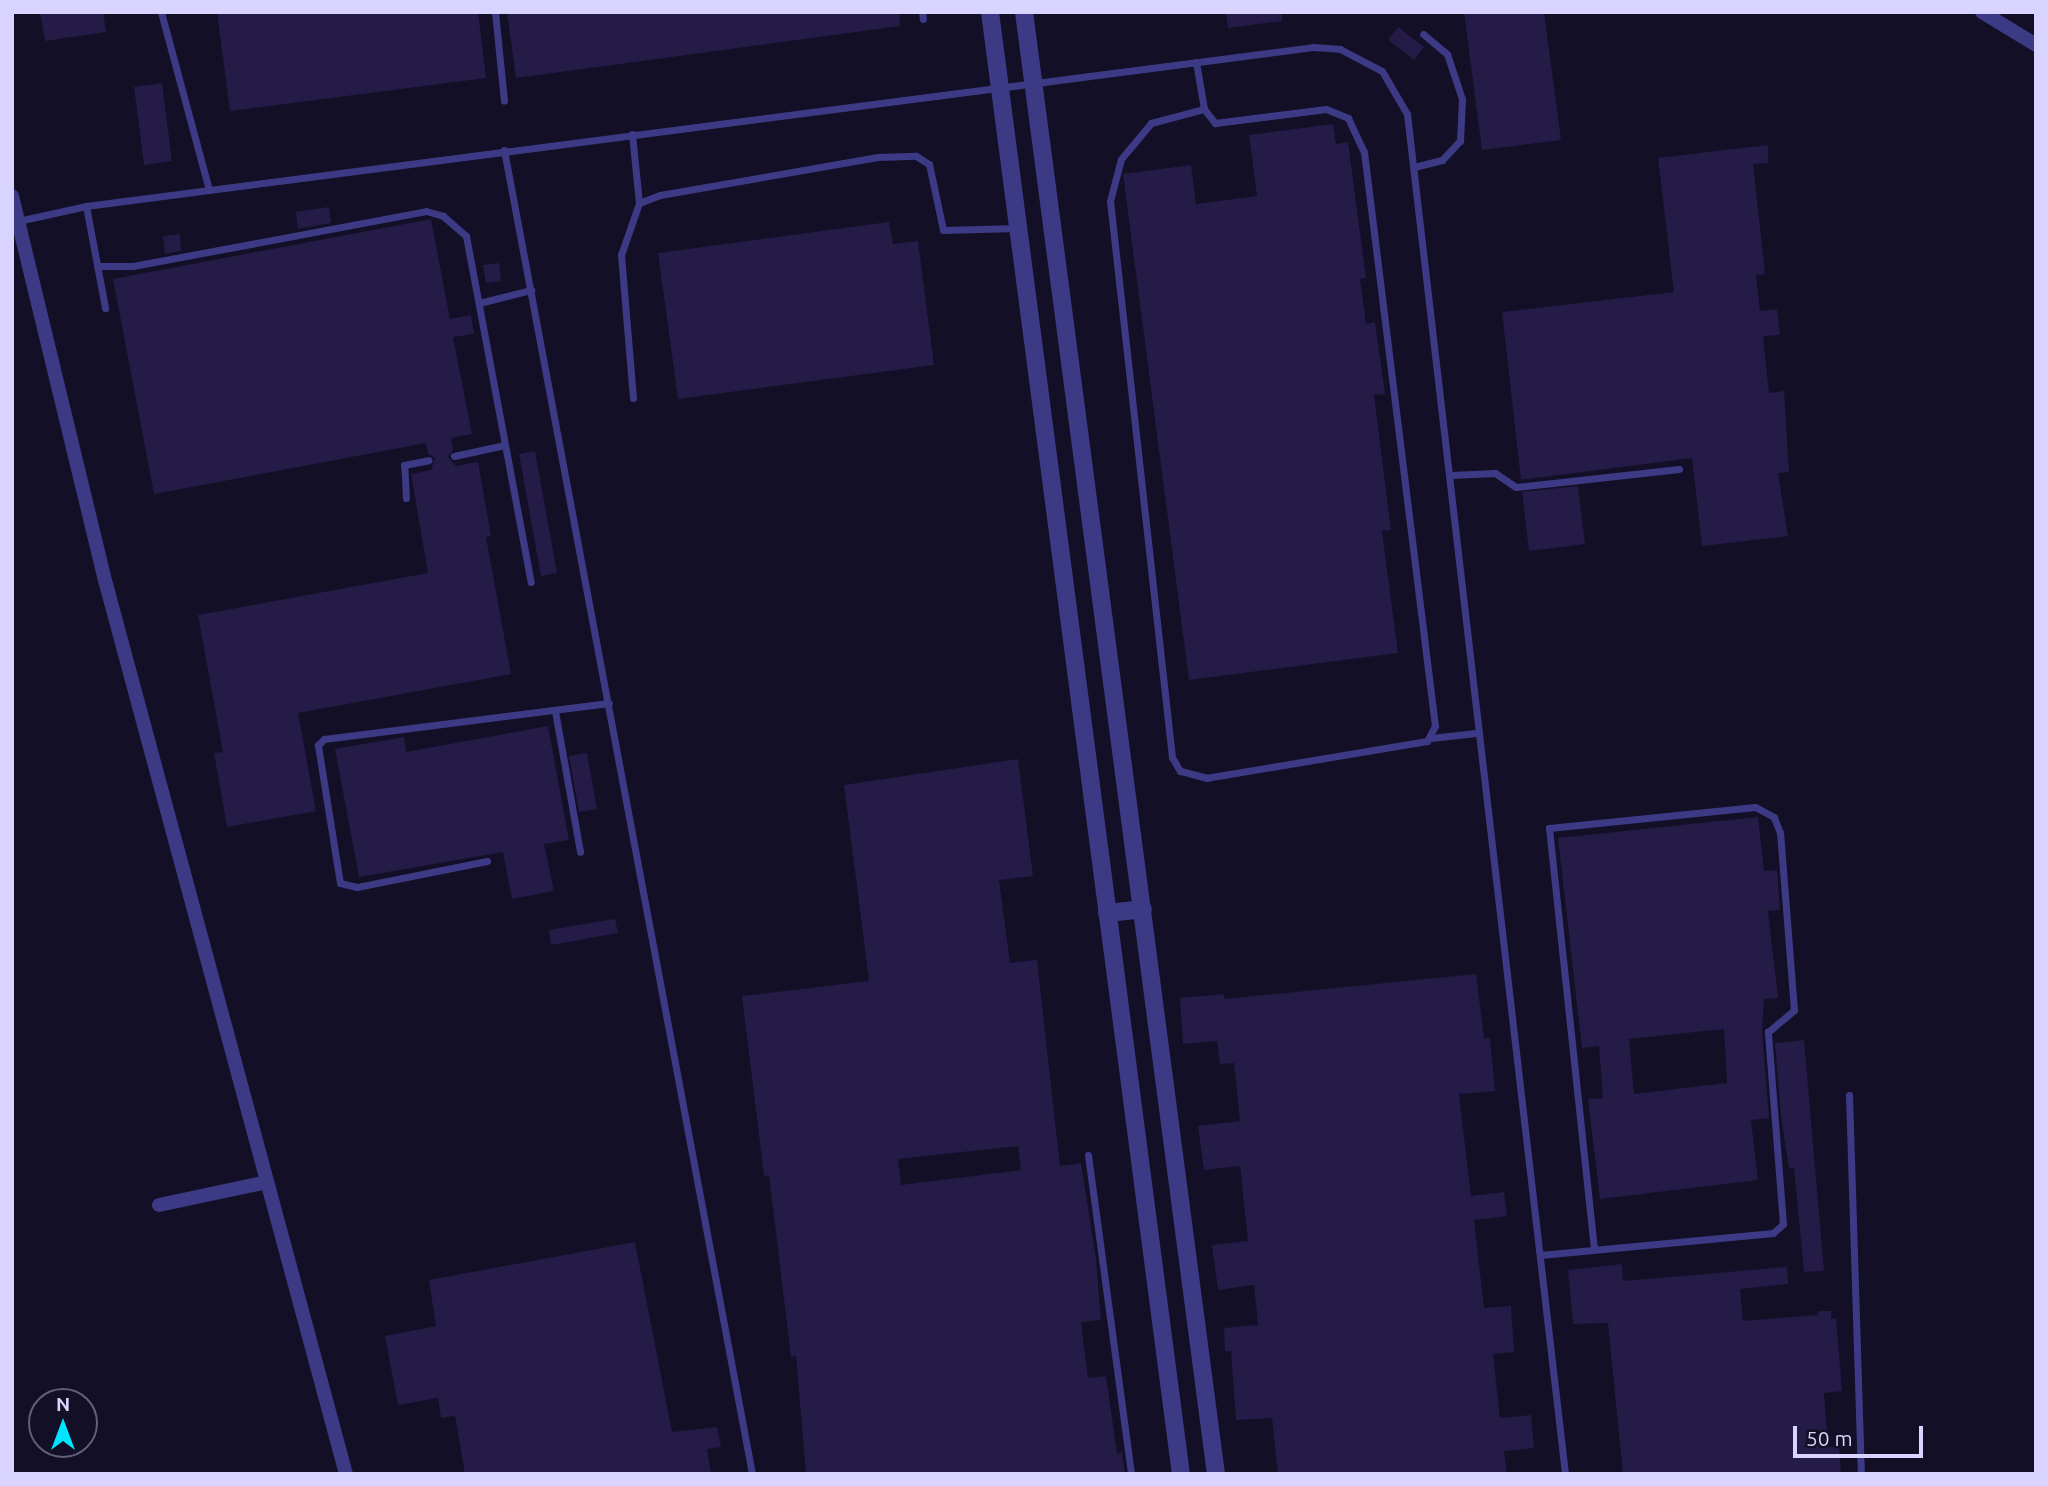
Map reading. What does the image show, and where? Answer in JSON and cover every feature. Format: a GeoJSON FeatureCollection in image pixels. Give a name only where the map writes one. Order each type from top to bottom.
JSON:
{"type":"FeatureCollection","features":[{"type":"Feature","properties":{"kind":"street"},"geometry":{"type":"LineString","coordinates":[[990,12],[1181,1474]]}},
{"type":"Feature","properties":{"kind":"street"},"geometry":{"type":"LineString","coordinates":[[1024,12],[1216,1474]]}},
{"type":"Feature","properties":{"kind":"street"},"geometry":{"type":"LineString","coordinates":[[1982,12],[2036,45]]}},
{"type":"Feature","properties":{"kind":"street"},"geometry":{"type":"LineString","coordinates":[[12,196],[15,221],[106,584],[346,1474]]}},
{"type":"Feature","properties":{"kind":"street"},"geometry":{"type":"LineString","coordinates":[[1107,913],[1143,909]]}},
{"type":"Feature","properties":{"kind":"street"},"geometry":{"type":"LineString","coordinates":[[159,1205],[267,1182]]}},
{"type":"Feature","properties":{"kind":"lane"},"geometry":{"type":"LineString","coordinates":[[161,12],[209,190]]}},
{"type":"Feature","properties":{"kind":"lane"},"geometry":{"type":"LineString","coordinates":[[495,12],[504,101]]}},
{"type":"Feature","properties":{"kind":"lane"},"geometry":{"type":"LineString","coordinates":[[1414,167],[1442,160],[1460,141],[1462,99],[1447,54],[1423,34]]}},
{"type":"Feature","properties":{"kind":"lane"},"geometry":{"type":"LineString","coordinates":[[15,221],[86,206],[1313,47],[1360,56],[1382,71],[1403,101],[1414,167],[1451,475],[1476,733],[1564,1474]]}},
{"type":"Feature","properties":{"kind":"lane"},"geometry":{"type":"LineString","coordinates":[[1196,62],[1204,109],[1215,123],[1326,109],[1338,111],[1348,118],[1364,152],[1435,726],[1431,738]]}},
{"type":"Feature","properties":{"kind":"lane"},"geometry":{"type":"LineString","coordinates":[[1204,109],[1151,123],[1143,130],[1121,159],[1110,201],[1172,757],[1180,771],[1207,778],[1418,744],[1431,738],[1476,733]]}},
{"type":"Feature","properties":{"kind":"lane"},"geometry":{"type":"LineString","coordinates":[[632,134],[639,202],[621,255],[633,398]]}},
{"type":"Feature","properties":{"kind":"lane"},"geometry":{"type":"LineString","coordinates":[[504,150],[752,1474]]}},
{"type":"Feature","properties":{"kind":"lane"},"geometry":{"type":"LineString","coordinates":[[639,202],[660,195],[878,157],[916,156],[929,164],[943,230],[1017,228]]}},
{"type":"Feature","properties":{"kind":"lane"},"geometry":{"type":"LineString","coordinates":[[86,206],[105,308]]}},
{"type":"Feature","properties":{"kind":"lane"},"geometry":{"type":"LineString","coordinates":[[97,266],[133,266],[425,211],[443,216],[466,236],[531,582]]}},
{"type":"Feature","properties":{"kind":"lane"},"geometry":{"type":"LineString","coordinates":[[479,303],[531,290]]}},
{"type":"Feature","properties":{"kind":"lane"},"geometry":{"type":"LineString","coordinates":[[454,456],[506,445]]}},
{"type":"Feature","properties":{"kind":"lane"},"geometry":{"type":"LineString","coordinates":[[406,498],[404,465],[429,460]]}},
{"type":"Feature","properties":{"kind":"lane"},"geometry":{"type":"LineString","coordinates":[[1451,475],[1494,473],[1516,487],[1679,469]]}},
{"type":"Feature","properties":{"kind":"lane"},"geometry":{"type":"LineString","coordinates":[[487,861],[357,887],[340,883],[318,745],[324,739],[609,704]]}},
{"type":"Feature","properties":{"kind":"lane"},"geometry":{"type":"LineString","coordinates":[[555,711],[580,852]]}},
{"type":"Feature","properties":{"kind":"lane"},"geometry":{"type":"LineString","coordinates":[[1540,1255],[1773,1233],[1783,1224],[1768,1032],[1794,1010],[1780,833],[1774,817],[1755,807],[1549,828],[1594,1249]]}},
{"type":"Feature","properties":{"kind":"lane"},"geometry":{"type":"LineString","coordinates":[[1849,1095],[1861,1474]]}},
{"type":"Feature","properties":{"kind":"lane"},"geometry":{"type":"LineString","coordinates":[[1088,1155],[1130,1474]]}},
{"type":"Feature","properties":{"kind":"building"},"geometry":{"type":"Polygon","coordinates":[[[40,12],[103,12],[106,32],[45,41],[40,12]]]}},
{"type":"Feature","properties":{"kind":"building"},"geometry":{"type":"Polygon","coordinates":[[[217,12],[478,12],[486,78],[230,111],[217,12]]]}},
{"type":"Feature","properties":{"kind":"building"},"geometry":{"type":"Polygon","coordinates":[[[507,12],[899,12],[900,26],[516,78],[507,12]]]}},
{"type":"Feature","properties":{"kind":"building"},"geometry":{"type":"Polygon","coordinates":[[[1282,12],[1282,21],[1228,28],[1226,14],[1282,12]]]}},
{"type":"Feature","properties":{"kind":"building"},"geometry":{"type":"Polygon","coordinates":[[[1464,12],[1544,12],[1561,140],[1482,150],[1464,12]]]}},
{"type":"Feature","properties":{"kind":"building"},"geometry":{"type":"Polygon","coordinates":[[[1398,27],[1424,47],[1414,60],[1388,40],[1398,27]]]}},
{"type":"Feature","properties":{"kind":"building"},"geometry":{"type":"Polygon","coordinates":[[[162,83],[172,161],[144,165],[134,87],[162,83]]]}},
{"type":"Feature","properties":{"kind":"building"},"geometry":{"type":"Polygon","coordinates":[[[1333,124],[1336,144],[1348,142],[1366,278],[1360,279],[1366,324],[1375,322],[1385,394],[1374,395],[1391,530],[1382,531],[1398,653],[1189,680],[1123,174],[1191,165],[1196,204],[1257,196],[1249,135],[1333,124]]]}},
{"type":"Feature","properties":{"kind":"building"},"geometry":{"type":"Polygon","coordinates":[[[1768,145],[1768,163],[1753,164],[1765,274],[1756,275],[1760,311],[1777,309],[1780,335],[1763,336],[1769,393],[1784,391],[1789,472],[1778,473],[1788,536],[1702,546],[1692,458],[1521,480],[1502,312],[1674,292],[1658,158],[1768,145]]]}},
{"type":"Feature","properties":{"kind":"building"},"geometry":{"type":"Polygon","coordinates":[[[329,207],[331,223],[298,229],[296,212],[329,207]]]}},
{"type":"Feature","properties":{"kind":"building"},"geometry":{"type":"Polygon","coordinates":[[[431,219],[450,319],[471,315],[474,334],[453,337],[472,434],[451,438],[453,450],[448,457],[456,466],[478,462],[491,536],[486,537],[511,674],[298,713],[316,811],[227,827],[214,753],[223,752],[198,615],[428,573],[411,474],[431,470],[435,458],[428,454],[426,443],[154,494],[113,279],[431,219]]]}},
{"type":"Feature","properties":{"kind":"building"},"geometry":{"type":"Polygon","coordinates":[[[889,222],[893,244],[918,241],[934,365],[678,399],[658,253],[889,222]]]}},
{"type":"Feature","properties":{"kind":"building"},"geometry":{"type":"Polygon","coordinates":[[[180,234],[181,251],[165,254],[163,236],[180,234]]]}},
{"type":"Feature","properties":{"kind":"building"},"geometry":{"type":"Polygon","coordinates":[[[499,263],[501,281],[486,283],[483,265],[499,263]]]}},
{"type":"Feature","properties":{"kind":"building"},"geometry":{"type":"Polygon","coordinates":[[[535,451],[557,573],[541,576],[519,454],[535,451]]]}},
{"type":"Feature","properties":{"kind":"building"},"geometry":{"type":"Polygon","coordinates":[[[1578,486],[1585,544],[1529,551],[1522,492],[1578,486]]]}},
{"type":"Feature","properties":{"kind":"building"},"geometry":{"type":"Polygon","coordinates":[[[548,726],[569,840],[544,844],[554,891],[512,899],[503,852],[359,877],[335,749],[404,737],[406,752],[548,726]]]}},
{"type":"Feature","properties":{"kind":"building"},"geometry":{"type":"Polygon","coordinates":[[[587,753],[597,809],[579,812],[569,756],[587,753]]]}},
{"type":"Feature","properties":{"kind":"building"},"geometry":{"type":"Polygon","coordinates":[[[1018,759],[1033,876],[999,880],[1010,963],[1037,960],[1060,1166],[1081,1163],[1096,1259],[1101,1320],[1081,1322],[1088,1378],[1106,1376],[1117,1453],[1122,1452],[1125,1474],[806,1474],[796,1356],[791,1357],[769,1175],[764,1176],[742,996],[869,981],[844,785],[1018,759]],[[1018,1146],[898,1159],[901,1185],[1021,1170],[1018,1146]]]}},
{"type":"Feature","properties":{"kind":"building"},"geometry":{"type":"Polygon","coordinates":[[[1758,817],[1764,871],[1777,870],[1780,910],[1768,911],[1778,998],[1764,999],[1762,1032],[1769,1118],[1751,1120],[1758,1180],[1600,1199],[1588,1099],[1603,1098],[1599,1046],[1582,1048],[1558,838],[1758,817]],[[1724,1029],[1629,1039],[1634,1094],[1727,1083],[1724,1029]]]}},
{"type":"Feature","properties":{"kind":"building"},"geometry":{"type":"Polygon","coordinates":[[[615,919],[618,933],[551,945],[549,930],[615,919]]]}},
{"type":"Feature","properties":{"kind":"building"},"geometry":{"type":"Polygon","coordinates":[[[1476,974],[1484,1038],[1490,1038],[1495,1091],[1459,1094],[1471,1196],[1504,1192],[1507,1216],[1474,1220],[1484,1308],[1511,1306],[1514,1352],[1493,1354],[1500,1418],[1531,1415],[1534,1448],[1504,1451],[1507,1474],[1278,1474],[1272,1418],[1236,1420],[1231,1351],[1225,1351],[1224,1328],[1258,1325],[1254,1285],[1218,1290],[1212,1245],[1248,1241],[1240,1166],[1204,1170],[1198,1126],[1240,1121],[1234,1063],[1220,1064],[1217,1041],[1183,1044],[1180,998],[1224,994],[1224,999],[1476,974]]]}},
{"type":"Feature","properties":{"kind":"building"},"geometry":{"type":"Polygon","coordinates":[[[1804,1040],[1824,1271],[1804,1272],[1794,1168],[1789,1168],[1781,1117],[1775,1043],[1804,1040]]]}},
{"type":"Feature","properties":{"kind":"building"},"geometry":{"type":"Polygon","coordinates":[[[635,1242],[672,1432],[717,1427],[721,1447],[707,1449],[711,1474],[465,1474],[455,1416],[441,1418],[438,1398],[398,1405],[385,1336],[436,1326],[429,1280],[635,1242]]]}},
{"type":"Feature","properties":{"kind":"building"},"geometry":{"type":"Polygon","coordinates":[[[1622,1264],[1623,1281],[1787,1267],[1788,1284],[1740,1289],[1743,1321],[1818,1315],[1818,1311],[1831,1311],[1831,1319],[1836,1318],[1842,1391],[1824,1393],[1828,1447],[1839,1446],[1841,1474],[1623,1474],[1608,1323],[1573,1324],[1568,1270],[1622,1264]]]}}]}
